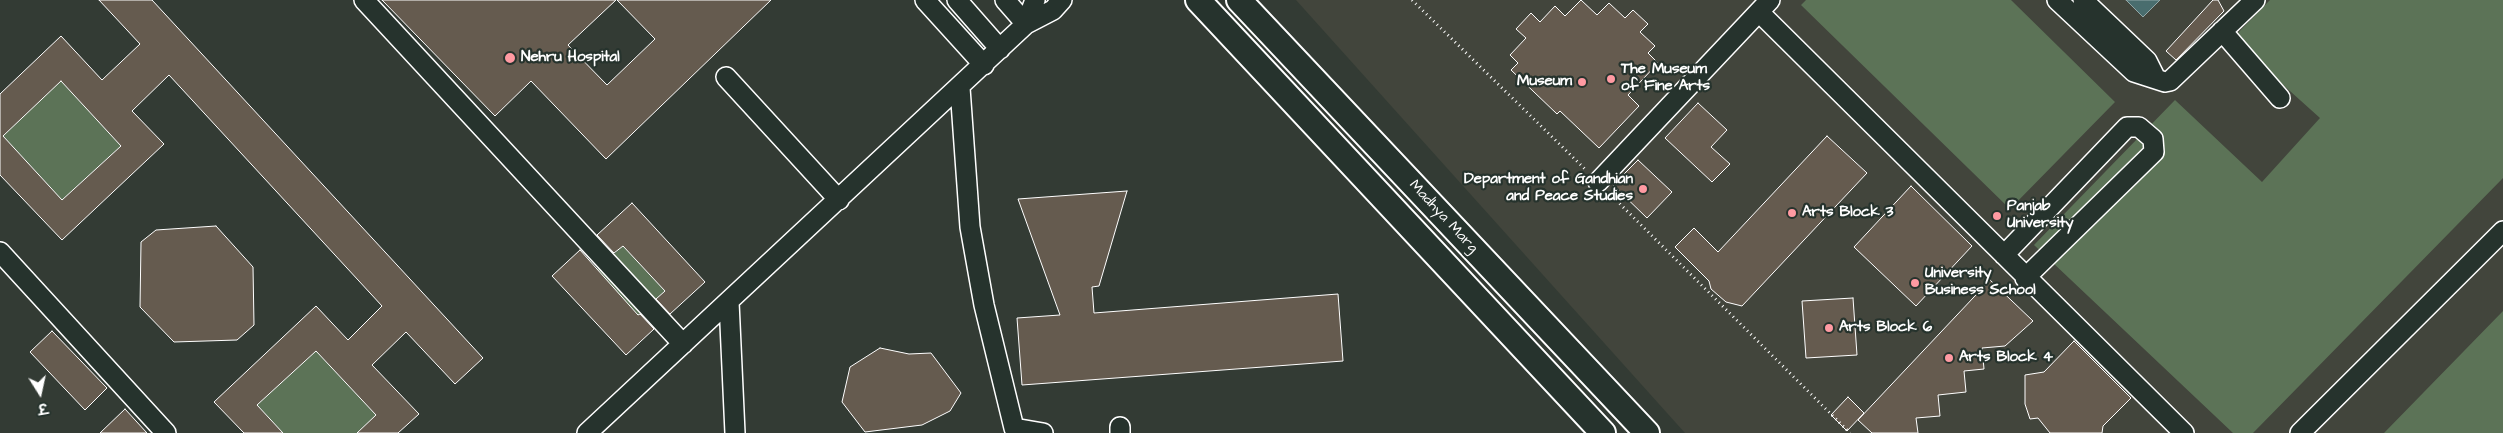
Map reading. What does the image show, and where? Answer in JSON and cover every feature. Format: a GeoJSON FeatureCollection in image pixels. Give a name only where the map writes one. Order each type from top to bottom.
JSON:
{"type":"FeatureCollection","features":[{"type":"Feature","properties":{"kind":"main road","name":"Madhya Marg"},"geometry":{"type":"LineString","coordinates":[[1198,0],[1603,433]]}},
{"type":"Feature","properties":{"kind":"main road","name":"Madhya Marg"},"geometry":{"type":"LineString","coordinates":[[1239,0],[1647,433]]}},
{"type":"Feature","properties":{"kind":"street"},"geometry":{"type":"LineString","coordinates":[[364,0],[683,344]]}},
{"type":"Feature","properties":{"kind":"street"},"geometry":{"type":"LineString","coordinates":[[925,0],[984,65]]}},
{"type":"Feature","properties":{"kind":"street"},"geometry":{"type":"LineString","coordinates":[[956,0],[1000,50]]}},
{"type":"Feature","properties":{"kind":"street"},"geometry":{"type":"LineString","coordinates":[[1006,0],[1026,24]]}},
{"type":"Feature","properties":{"kind":"street"},"geometry":{"type":"LineString","coordinates":[[1026,24],[1035,0]]}},
{"type":"Feature","properties":{"kind":"street"},"geometry":{"type":"LineString","coordinates":[[587,433],[960,88],[1026,24],[1053,10],[1062,0]]}},
{"type":"Feature","properties":{"kind":"street"},"geometry":{"type":"LineString","coordinates":[[2057,0],[2134,72],[2161,82],[2170,80],[2255,0]]}},
{"type":"Feature","properties":{"kind":"street"},"geometry":{"type":"LineString","coordinates":[[2083,0],[2147,61],[2156,79]]}},
{"type":"Feature","properties":{"kind":"street"},"geometry":{"type":"LineString","coordinates":[[1598,182],[1765,6],[2025,278],[2184,433]]}},
{"type":"Feature","properties":{"kind":"street"},"geometry":{"type":"LineString","coordinates":[[2222,31],[2280,98]]}},
{"type":"Feature","properties":{"kind":"street"},"geometry":{"type":"LineString","coordinates":[[726,77],[839,200]]}},
{"type":"Feature","properties":{"kind":"street"},"geometry":{"type":"LineString","coordinates":[[960,88],[970,227],[989,324],[1014,428],[1043,433]]}},
{"type":"Feature","properties":{"kind":"street"},"geometry":{"type":"LineString","coordinates":[[2004,255],[2127,127],[2139,127],[2153,139],[2154,152],[2025,278]]}},
{"type":"Feature","properties":{"kind":"street"},"geometry":{"type":"LineString","coordinates":[[2304,432],[2503,231]]}},
{"type":"Feature","properties":{"kind":"street"},"geometry":{"type":"LineString","coordinates":[[0,252],[166,433]]}},
{"type":"Feature","properties":{"kind":"street"},"geometry":{"type":"LineString","coordinates":[[729,302],[735,433]]}},
{"type":"Feature","properties":{"kind":"path"},"geometry":{"type":"LineString","coordinates":[[1412,0],[1850,433]]}},
{"type":"Feature","properties":{"kind":"shaded area","name":"Panjab University"},"geometry":{"type":"Polygon","coordinates":[[[1296,0],[2503,0],[2503,433],[1685,433],[1296,0]]]}},
{"type":"Feature","properties":{"kind":"green space"},"geometry":{"type":"Polygon","coordinates":[[[1806,0],[2011,0],[2115,102],[2010,209],[1801,5],[1806,0]]]}},
{"type":"Feature","properties":{"kind":"green space"},"geometry":{"type":"Polygon","coordinates":[[[2270,0],[2503,0],[2503,178],[2253,433],[2233,433],[2034,245],[2175,100],[2262,182],[2320,118],[2232,39],[2270,0]]]}},
{"type":"Feature","properties":{"kind":"green space"},"geometry":{"type":"Polygon","coordinates":[[[61,81],[121,146],[62,200],[3,136],[61,81]]]}},
{"type":"Feature","properties":{"kind":"green space"},"geometry":{"type":"Polygon","coordinates":[[[623,246],[665,291],[638,315],[596,270],[623,246]]]}},
{"type":"Feature","properties":{"kind":"green space"},"geometry":{"type":"Polygon","coordinates":[[[2503,311],[2503,433],[2384,433],[2503,311]]]}},
{"type":"Feature","properties":{"kind":"green space"},"geometry":{"type":"Polygon","coordinates":[[[316,351],[376,415],[357,433],[283,433],[257,405],[316,351]]]}},
{"type":"Feature","properties":{"kind":"water"},"geometry":{"type":"Polygon","coordinates":[[[2126,0],[2160,0],[2143,17],[2126,0]]]}},
{"type":"Feature","properties":{"kind":"building"},"geometry":{"type":"Polygon","coordinates":[[[99,0],[152,0],[483,358],[455,384],[406,332],[372,365],[419,414],[398,433],[357,433],[376,415],[316,351],[257,405],[283,433],[244,433],[214,402],[316,306],[348,340],[382,306],[169,75],[132,111],[164,144],[62,240],[0,175],[0,94],[61,36],[102,80],[140,44],[99,0]],[[61,81],[3,136],[62,200],[121,146],[61,81]]]}},
{"type":"Feature","properties":{"kind":"building"},"geometry":{"type":"Polygon","coordinates":[[[382,0],[616,0],[568,45],[607,85],[655,39],[617,0],[771,0],[606,159],[531,81],[495,116],[382,0]]]}},
{"type":"Feature","properties":{"kind":"building","name":"The Museum of Fine Arts"},"geometry":{"type":"Polygon","coordinates":[[[1581,0],[1597,15],[1609,3],[1625,18],[1633,10],[1648,24],[1640,32],[1655,46],[1648,53],[1658,63],[1628,95],[1639,106],[1599,148],[1560,111],[1557,114],[1511,70],[1518,63],[1510,55],[1526,38],[1516,29],[1531,13],[1540,22],[1555,6],[1565,16],[1581,0]]]}},
{"type":"Feature","properties":{"kind":"building"},"geometry":{"type":"Polygon","coordinates":[[[2213,0],[2218,0],[2224,11],[2176,60],[2166,51],[2213,0]]]}},
{"type":"Feature","properties":{"kind":"building"},"geometry":{"type":"Polygon","coordinates":[[[1698,103],[1727,130],[1711,147],[1730,164],[1712,182],[1665,138],[1698,103]]]}},
{"type":"Feature","properties":{"kind":"building","name":"Arts Block 3"},"geometry":{"type":"Polygon","coordinates":[[[1827,136],[1867,173],[1742,306],[1726,302],[1711,289],[1709,281],[1675,247],[1694,228],[1718,252],[1827,136]]]}},
{"type":"Feature","properties":{"kind":"building","name":"Department of Gandhian and Peace Studies"},"geometry":{"type":"Polygon","coordinates":[[[1638,160],[1672,192],[1647,218],[1613,185],[1638,160]]]}},
{"type":"Feature","properties":{"kind":"building"},"geometry":{"type":"Polygon","coordinates":[[[1911,186],[1972,246],[1916,306],[1854,247],[1911,186]]]}},
{"type":"Feature","properties":{"kind":"building"},"geometry":{"type":"Polygon","coordinates":[[[1127,191],[1099,286],[1092,287],[1094,313],[1338,294],[1343,361],[1022,385],[1017,318],[1060,315],[1018,199],[1127,191]]]}},
{"type":"Feature","properties":{"kind":"building"},"geometry":{"type":"Polygon","coordinates":[[[632,203],[705,282],[670,314],[656,299],[665,291],[623,246],[614,253],[597,235],[632,203]]]}},
{"type":"Feature","properties":{"kind":"building"},"geometry":{"type":"Polygon","coordinates":[[[216,226],[253,267],[254,325],[237,340],[174,342],[140,307],[141,242],[156,230],[216,226]]]}},
{"type":"Feature","properties":{"kind":"building"},"geometry":{"type":"Polygon","coordinates":[[[580,250],[638,315],[640,314],[654,329],[626,355],[552,276],[580,250]]]}},
{"type":"Feature","properties":{"kind":"building","name":"Arts Block 4"},"geometry":{"type":"Polygon","coordinates":[[[1990,280],[2033,321],[2005,346],[1982,348],[1984,369],[1964,371],[1966,392],[1938,395],[1940,416],[1916,418],[1918,433],[1872,433],[1858,420],[1990,280]]]}},
{"type":"Feature","properties":{"kind":"building","name":"Arts Block 6"},"geometry":{"type":"Polygon","coordinates":[[[1853,298],[1857,355],[1806,358],[1802,301],[1853,298]]]}},
{"type":"Feature","properties":{"kind":"building"},"geometry":{"type":"Polygon","coordinates":[[[52,331],[107,388],[85,410],[30,352],[52,331]]]}},
{"type":"Feature","properties":{"kind":"building"},"geometry":{"type":"Polygon","coordinates":[[[2074,341],[2131,398],[2103,426],[2102,433],[2050,433],[2038,418],[2030,419],[2025,404],[2025,375],[2044,372],[2074,341]]]}},
{"type":"Feature","properties":{"kind":"building"},"geometry":{"type":"Polygon","coordinates":[[[880,348],[909,354],[931,353],[961,393],[950,411],[922,425],[865,432],[842,402],[850,367],[880,348]]]}},
{"type":"Feature","properties":{"kind":"building"},"geometry":{"type":"Polygon","coordinates":[[[1848,397],[1864,413],[1847,431],[1831,415],[1848,397]]]}},
{"type":"Feature","properties":{"kind":"building"},"geometry":{"type":"Polygon","coordinates":[[[125,409],[147,433],[100,433],[125,409]]]}},
{"type":"Feature","properties":{"kind":"place","name":"Nehru Hospital"},"geometry":{"type":"Point","coordinates":[510,58]}},
{"type":"Feature","properties":{"kind":"place","name":"The Museum of Fine Arts"},"geometry":{"type":"Point","coordinates":[1611,79]}},
{"type":"Feature","properties":{"kind":"place","name":"Museum"},"geometry":{"type":"Point","coordinates":[1582,82]}},
{"type":"Feature","properties":{"kind":"place","name":"Department of Gandhian and Peace Studies"},"geometry":{"type":"Point","coordinates":[1643,189]}},
{"type":"Feature","properties":{"kind":"place","name":"Arts Block 3"},"geometry":{"type":"Point","coordinates":[1792,213]}},
{"type":"Feature","properties":{"kind":"place","name":"Panjab University"},"geometry":{"type":"Point","coordinates":[1997,216]}},
{"type":"Feature","properties":{"kind":"place","name":"University Business School"},"geometry":{"type":"Point","coordinates":[1915,283]}},
{"type":"Feature","properties":{"kind":"place","name":"Arts Block 6"},"geometry":{"type":"Point","coordinates":[1829,328]}},
{"type":"Feature","properties":{"kind":"place","name":"Arts Block 4"},"geometry":{"type":"Point","coordinates":[1949,358]}}]}
